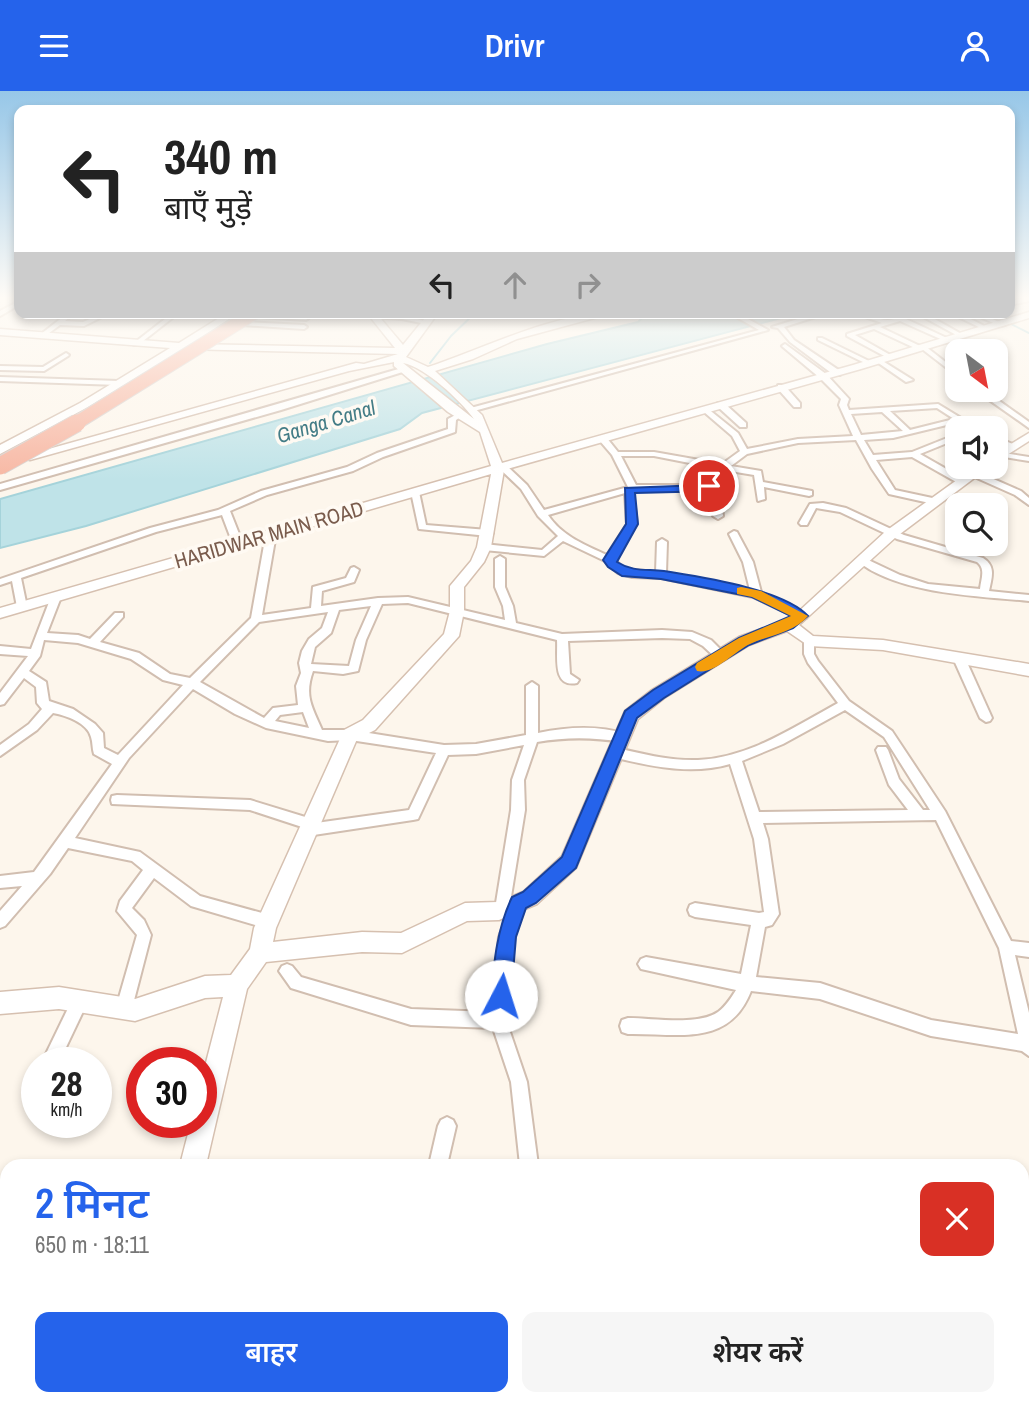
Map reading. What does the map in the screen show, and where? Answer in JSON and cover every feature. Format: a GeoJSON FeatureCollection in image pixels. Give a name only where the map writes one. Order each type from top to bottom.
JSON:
{"type":"FeatureCollection","features":[{"type":"Feature","properties":{"kind":"highway"},"geometry":{"type":"LineString","coordinates":[[0,453],[66,422],[178,358]]}},
{"type":"Feature","properties":{"kind":"highway"},"geometry":{"type":"LineString","coordinates":[[0,466],[91,415],[183,358]]}},
{"type":"Feature","properties":{"kind":"street"},"geometry":{"type":"LineString","coordinates":[[0,368],[44,369],[60,358]]}},
{"type":"Feature","properties":{"kind":"street"},"geometry":{"type":"LineString","coordinates":[[0,453],[159,358]]}},
{"type":"Feature","properties":{"kind":"street"},"geometry":{"type":"LineString","coordinates":[[154,422],[57,442],[190,358]]}},
{"type":"Feature","properties":{"kind":"street"},"geometry":{"type":"LineString","coordinates":[[0,466],[68,444],[390,358]]}},
{"type":"Feature","properties":{"kind":"street"},"geometry":{"type":"LineString","coordinates":[[401,358],[398,364],[482,430]]}},
{"type":"Feature","properties":{"kind":"street"},"geometry":{"type":"LineString","coordinates":[[407,358],[470,407],[480,421],[501,468],[524,487],[541,514],[563,536],[610,560],[615,568],[627,574],[661,575],[756,594],[795,620],[809,641],[809,654],[814,663],[845,704],[888,734],[940,815],[1006,947],[1028,1046],[931,1028],[820,991],[747,983],[646,964]]}},
{"type":"Feature","properties":{"kind":"street"},"geometry":{"type":"LineString","coordinates":[[427,371],[466,358]]}},
{"type":"Feature","properties":{"kind":"street"},"geometry":{"type":"LineString","coordinates":[[470,407],[649,358]]}},
{"type":"Feature","properties":{"kind":"street"},"geometry":{"type":"LineString","coordinates":[[801,358],[845,398],[843,403],[858,437],[892,492],[934,501]]}},
{"type":"Feature","properties":{"kind":"street"},"geometry":{"type":"LineString","coordinates":[[816,358],[836,373]]}},
{"type":"Feature","properties":{"kind":"street"},"geometry":{"type":"LineString","coordinates":[[873,358],[909,380]]}},
{"type":"Feature","properties":{"kind":"street","name":"HARIDWAR MAIN ROAD"},"geometry":{"type":"LineString","coordinates":[[0,613],[885,358]]}},
{"type":"Feature","properties":{"kind":"street"},"geometry":{"type":"LineString","coordinates":[[0,487],[408,372]]}},
{"type":"Feature","properties":{"kind":"street"},"geometry":{"type":"LineString","coordinates":[[0,379],[120,383]]}},
{"type":"Feature","properties":{"kind":"street"},"geometry":{"type":"LineString","coordinates":[[781,387],[797,405]]}},
{"type":"Feature","properties":{"kind":"street"},"geometry":{"type":"LineString","coordinates":[[997,403],[1029,426]]}},
{"type":"Feature","properties":{"kind":"street"},"geometry":{"type":"LineString","coordinates":[[722,405],[743,425]]}},
{"type":"Feature","properties":{"kind":"street"},"geometry":{"type":"LineString","coordinates":[[847,412],[939,406],[953,416]]}},
{"type":"Feature","properties":{"kind":"street"},"geometry":{"type":"LineString","coordinates":[[707,410],[735,435],[744,452]]}},
{"type":"Feature","properties":{"kind":"street"},"geometry":{"type":"LineString","coordinates":[[885,411],[908,432]]}},
{"type":"Feature","properties":{"kind":"street"},"geometry":{"type":"LineString","coordinates":[[0,582],[153,530],[225,510],[264,493],[350,469],[452,430],[452,419],[456,412]]}},
{"type":"Feature","properties":{"kind":"street"},"geometry":{"type":"LineString","coordinates":[[0,473],[39,456],[140,429],[154,422]]}},
{"type":"Feature","properties":{"kind":"street"},"geometry":{"type":"LineString","coordinates":[[718,516],[716,491],[709,483],[719,466],[744,452],[798,441],[888,437],[945,423]]}},
{"type":"Feature","properties":{"kind":"street"},"geometry":{"type":"LineString","coordinates":[[1008,450],[1029,436]]}},
{"type":"Feature","properties":{"kind":"street"},"geometry":{"type":"LineString","coordinates":[[603,439],[616,454],[631,489],[632,524],[610,560]]}},
{"type":"Feature","properties":{"kind":"street"},"geometry":{"type":"LineString","coordinates":[[872,458],[913,454],[945,446]]}},
{"type":"Feature","properties":{"kind":"street"},"geometry":{"type":"LineString","coordinates":[[616,454],[654,454],[758,473],[761,499]]}},
{"type":"Feature","properties":{"kind":"street"},"geometry":{"type":"LineString","coordinates":[[913,454],[945,465]]}},
{"type":"Feature","properties":{"kind":"street"},"geometry":{"type":"LineString","coordinates":[[1008,454],[1029,459]]}},
{"type":"Feature","properties":{"kind":"street"},"geometry":{"type":"LineString","coordinates":[[194,1159],[237,985],[260,953],[268,922],[350,735],[369,725],[451,636],[457,611],[457,586],[477,562],[486,540],[501,468]]}},
{"type":"Feature","properties":{"kind":"street"},"geometry":{"type":"LineString","coordinates":[[260,953],[362,942],[402,943],[465,912],[510,906],[530,898],[569,862],[631,715],[744,641],[795,620],[891,534],[965,479]]}},
{"type":"Feature","properties":{"kind":"street"},"geometry":{"type":"LineString","coordinates":[[984,479],[1012,490],[1029,502]]}},
{"type":"Feature","properties":{"kind":"street"},"geometry":{"type":"LineString","coordinates":[[761,484],[809,493]]}},
{"type":"Feature","properties":{"kind":"street"},"geometry":{"type":"LineString","coordinates":[[541,514],[631,489],[712,488]]}},
{"type":"Feature","properties":{"kind":"street"},"geometry":{"type":"LineString","coordinates":[[415,492],[422,527],[544,553],[563,536]]}},
{"type":"Feature","properties":{"kind":"street"},"geometry":{"type":"LineString","coordinates":[[804,523],[810,509],[818,505],[855,515],[891,534],[984,562],[988,570],[984,593]]}},
{"type":"Feature","properties":{"kind":"street"},"geometry":{"type":"LineString","coordinates":[[225,510],[238,544]]}},
{"type":"Feature","properties":{"kind":"street"},"geometry":{"type":"LineString","coordinates":[[0,921],[38,878],[120,762],[192,683],[256,619],[271,534]]}},
{"type":"Feature","properties":{"kind":"street"},"geometry":{"type":"LineString","coordinates":[[734,534],[748,562],[756,594]]}},
{"type":"Feature","properties":{"kind":"street"},"geometry":{"type":"LineString","coordinates":[[661,575],[662,542]]}},
{"type":"Feature","properties":{"kind":"street"},"geometry":{"type":"LineString","coordinates":[[500,559],[500,587],[508,606],[511,624]]}},
{"type":"Feature","properties":{"kind":"street"},"geometry":{"type":"LineString","coordinates":[[861,559],[916,584],[1027,601]]}},
{"type":"Feature","properties":{"kind":"street"},"geometry":{"type":"LineString","coordinates":[[316,610],[317,589],[350,580],[354,570]]}},
{"type":"Feature","properties":{"kind":"street"},"geometry":{"type":"LineString","coordinates":[[16,577],[22,607]]}},
{"type":"Feature","properties":{"kind":"street"},"geometry":{"type":"LineString","coordinates":[[0,701],[36,653],[56,597]]}},
{"type":"Feature","properties":{"kind":"street"},"geometry":{"type":"LineString","coordinates":[[256,619],[378,601],[408,600],[562,638],[680,635],[700,639],[721,656]]}},
{"type":"Feature","properties":{"kind":"street"},"geometry":{"type":"LineString","coordinates":[[305,670],[314,666],[347,671],[354,669],[361,640],[378,601]]}},
{"type":"Feature","properties":{"kind":"street"},"geometry":{"type":"LineString","coordinates":[[318,734],[305,704],[302,686],[307,651],[314,638],[327,630],[335,607]]}},
{"type":"Feature","properties":{"kind":"street"},"geometry":{"type":"LineString","coordinates":[[92,643],[119,615]]}},
{"type":"Feature","properties":{"kind":"street"},"geometry":{"type":"LineString","coordinates":[[40,636],[78,639],[142,659],[167,677],[192,683],[266,724],[318,734],[350,735],[444,750],[476,748],[561,733],[592,733],[660,763],[706,764],[735,759],[785,737],[845,704]]}},
{"type":"Feature","properties":{"kind":"street"},"geometry":{"type":"LineString","coordinates":[[562,638],[564,675],[568,680],[573,680]]}},
{"type":"Feature","properties":{"kind":"street"},"geometry":{"type":"LineString","coordinates":[[809,641],[883,645],[1029,670]]}},
{"type":"Feature","properties":{"kind":"street"},"geometry":{"type":"LineString","coordinates":[[0,650],[36,653]]}},
{"type":"Feature","properties":{"kind":"street"},"geometry":{"type":"LineString","coordinates":[[959,658],[986,718]]}},
{"type":"Feature","properties":{"kind":"street"},"geometry":{"type":"LineString","coordinates":[[23,673],[42,685],[43,703],[50,708],[68,712],[91,727],[97,733],[98,751],[120,762]]}},
{"type":"Feature","properties":{"kind":"street"},"geometry":{"type":"LineString","coordinates":[[528,1159],[519,1082],[498,1020],[518,810],[518,780],[532,738],[532,686]]}},
{"type":"Feature","properties":{"kind":"street"},"geometry":{"type":"LineString","coordinates":[[266,724],[277,711],[296,710],[305,704]]}},
{"type":"Feature","properties":{"kind":"street"},"geometry":{"type":"LineString","coordinates":[[0,751],[33,727],[50,708]]}},
{"type":"Feature","properties":{"kind":"street"},"geometry":{"type":"LineString","coordinates":[[117,800],[250,805],[309,827],[413,815],[444,750]]}},
{"type":"Feature","properties":{"kind":"street"},"geometry":{"type":"LineString","coordinates":[[881,750],[894,781],[920,815]]}},
{"type":"Feature","properties":{"kind":"street"},"geometry":{"type":"LineString","coordinates":[[695,910],[759,920],[767,920],[772,913],[761,839],[735,759]]}},
{"type":"Feature","properties":{"kind":"street"},"geometry":{"type":"LineString","coordinates":[[754,818],[940,815]]}},
{"type":"Feature","properties":{"kind":"street"},"geometry":{"type":"LineString","coordinates":[[64,842],[128,853],[153,868],[196,901],[268,922]]}},
{"type":"Feature","properties":{"kind":"street"},"geometry":{"type":"LineString","coordinates":[[124,1008],[144,935],[139,925],[124,911],[125,906],[153,868]]}},
{"type":"Feature","properties":{"kind":"street"},"geometry":{"type":"LineString","coordinates":[[0,882],[38,878]]}},
{"type":"Feature","properties":{"kind":"street"},"geometry":{"type":"LineString","coordinates":[[628,1026],[713,1023],[729,1011],[740,998],[747,983],[759,920]]}},
{"type":"Feature","properties":{"kind":"street"},"geometry":{"type":"LineString","coordinates":[[1006,947],[1029,950]]}},
{"type":"Feature","properties":{"kind":"street"},"geometry":{"type":"LineString","coordinates":[[287,971],[296,983],[411,1017],[498,1020]]}},
{"type":"Feature","properties":{"kind":"street"},"geometry":{"type":"LineString","coordinates":[[0,1003],[59,998],[135,1010],[205,987],[237,985]]}},
{"type":"Feature","properties":{"kind":"street"},"geometry":{"type":"LineString","coordinates":[[57,1047],[80,1001]]}},
{"type":"Feature","properties":{"kind":"street"},"geometry":{"type":"LineString","coordinates":[[439,1159],[447,1126]]}},
{"type":"Feature","properties":{"kind":"water","name":"Ganga Canal"},"geometry":{"type":"Polygon","coordinates":[[[497,358],[629,358],[422,413],[400,429],[86,526],[0,548],[0,499],[497,358]]]}},
{"type":"Feature","properties":{"kind":"waterway"},"geometry":{"type":"LineString","coordinates":[[430,363],[434,358]]}},
{"type":"Feature","properties":{"kind":"slow traffic"},"geometry":{"type":"LineString","coordinates":[[702,667],[744,641],[789,625],[802,616],[756,594],[741,591]]}},
{"type":"Feature","properties":{"kind":"route"},"geometry":{"type":"LineString","coordinates":[[501,996],[506,937],[519,902],[530,898],[569,862],[631,715],[658,694],[744,641],[789,625],[802,616],[756,594],[661,575],[627,574],[612,564],[610,560],[632,524],[629,490],[712,488],[709,486]]}}]}
